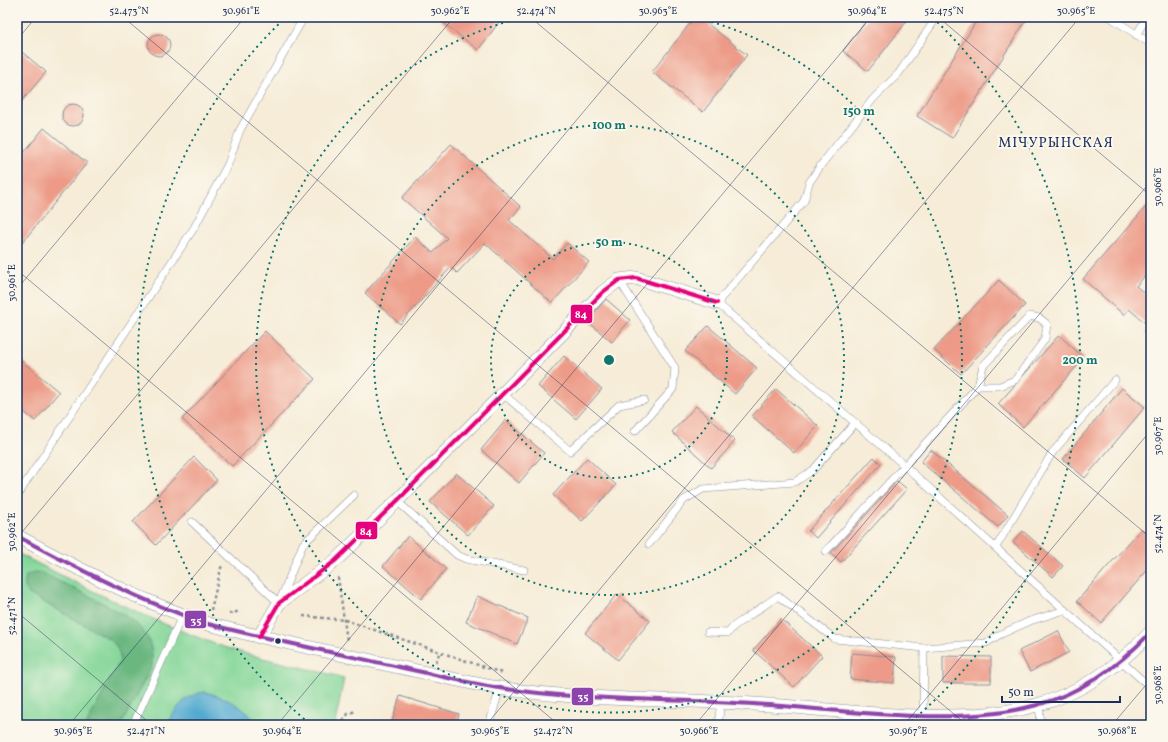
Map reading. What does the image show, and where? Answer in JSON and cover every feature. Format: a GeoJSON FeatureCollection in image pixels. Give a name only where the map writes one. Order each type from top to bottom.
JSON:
{"type":"FeatureCollection","features":[{"type":"Feature","properties":{"kind":"street"},"geometry":{"type":"LineString","coordinates":[[259,637],[279,603],[335,561],[397,501],[503,394],[572,321],[603,292],[620,280],[636,278],[718,303]]}},
{"type":"Feature","properties":{"kind":"street"},"geometry":{"type":"LineString","coordinates":[[17,536],[102,579],[182,616],[259,637],[500,688],[564,695],[721,701],[884,714],[949,716],[1004,712],[1039,705],[1083,686],[1121,660],[1151,632]]}},
{"type":"Feature","properties":{"kind":"lane"},"geometry":{"type":"LineString","coordinates":[[17,496],[194,228],[228,164],[240,130],[304,17]]}},
{"type":"Feature","properties":{"kind":"lane"},"geometry":{"type":"LineString","coordinates":[[937,17],[899,73],[873,99],[821,165],[809,183],[804,200],[718,303],[905,466],[1151,688]]}},
{"type":"Feature","properties":{"kind":"lane"},"geometry":{"type":"LineString","coordinates":[[1110,17],[1151,44]]}},
{"type":"Feature","properties":{"kind":"lane"},"geometry":{"type":"LineString","coordinates":[[1136,35],[1147,17]]}},
{"type":"Feature","properties":{"kind":"lane"},"geometry":{"type":"LineString","coordinates":[[620,280],[675,368],[673,389],[635,431]]}},
{"type":"Feature","properties":{"kind":"lane"},"geometry":{"type":"LineString","coordinates":[[826,551],[978,386],[983,366],[1030,316],[1039,318],[1047,324],[1045,339],[1015,380],[1000,386],[978,386]]}},
{"type":"Feature","properties":{"kind":"lane"},"geometry":{"type":"LineString","coordinates":[[996,547],[1052,453],[1115,380]]}},
{"type":"Feature","properties":{"kind":"lane"},"geometry":{"type":"LineString","coordinates":[[503,394],[570,451],[619,405],[644,400]]}},
{"type":"Feature","properties":{"kind":"lane"},"geometry":{"type":"LineString","coordinates":[[649,544],[684,500],[703,490],[795,482],[813,470],[855,423]]}},
{"type":"Feature","properties":{"kind":"lane"},"geometry":{"type":"LineString","coordinates":[[192,522],[279,603],[303,544],[354,495]]}},
{"type":"Feature","properties":{"kind":"lane"},"geometry":{"type":"LineString","coordinates":[[397,501],[457,555],[466,559],[524,570]]}},
{"type":"Feature","properties":{"kind":"lane"},"geometry":{"type":"LineString","coordinates":[[708,632],[728,633],[734,626],[778,596],[835,639],[924,648],[986,643],[999,635],[1030,622],[1065,610]]}},
{"type":"Feature","properties":{"kind":"lane"},"geometry":{"type":"LineString","coordinates":[[133,725],[182,616]]}},
{"type":"Feature","properties":{"kind":"lane"},"geometry":{"type":"LineString","coordinates":[[923,715],[924,648]]}},
{"type":"Feature","properties":{"kind":"lane"},"geometry":{"type":"LineString","coordinates":[[489,725],[500,688]]}},
{"type":"Feature","properties":{"kind":"lane"},"geometry":{"type":"LineString","coordinates":[[718,725],[721,701]]}},
{"type":"Feature","properties":{"kind":"lane"},"geometry":{"type":"LineString","coordinates":[[1039,705],[1041,725]]}},
{"type":"Feature","properties":{"kind":"path"},"geometry":{"type":"LineString","coordinates":[[210,613],[224,552]]}},
{"type":"Feature","properties":{"kind":"path"},"geometry":{"type":"LineString","coordinates":[[335,561],[348,647]]}},
{"type":"Feature","properties":{"kind":"path"},"geometry":{"type":"LineString","coordinates":[[303,616],[345,620],[506,674]]}},
{"type":"Feature","properties":{"kind":"path"},"geometry":{"type":"LineString","coordinates":[[435,666],[440,651]]}},
{"type":"Feature","properties":{"kind":"path"},"geometry":{"type":"LineString","coordinates":[[339,725],[348,714],[355,710]]}},
{"type":"Feature","properties":{"kind":"green space"},"geometry":{"type":"Polygon","coordinates":[[[17,553],[90,590],[140,613],[215,644],[247,654],[344,678],[335,725],[17,725],[17,553]]]}},
{"type":"Feature","properties":{"kind":"green space"},"geometry":{"type":"Polygon","coordinates":[[[35,572],[42,573],[111,607],[135,623],[146,635],[151,648],[152,666],[121,725],[86,725],[120,661],[117,648],[108,638],[29,594],[25,586],[26,576],[35,572]]]}},
{"type":"Feature","properties":{"kind":"water"},"geometry":{"type":"Polygon","coordinates":[[[204,692],[219,696],[234,703],[247,713],[257,725],[167,725],[174,713],[186,699],[204,692]]]}},
{"type":"Feature","properties":{"kind":"building"},"geometry":{"type":"Polygon","coordinates":[[[444,17],[503,17],[478,50],[441,21],[444,17]]]}},
{"type":"Feature","properties":{"kind":"building"},"geometry":{"type":"Polygon","coordinates":[[[695,17],[699,17],[747,55],[703,112],[652,72],[695,17]]]}},
{"type":"Feature","properties":{"kind":"building"},"geometry":{"type":"Polygon","coordinates":[[[869,17],[910,17],[868,71],[843,51],[869,17]]]}},
{"type":"Feature","properties":{"kind":"building"},"geometry":{"type":"Polygon","coordinates":[[[979,17],[1028,17],[952,138],[917,116],[979,17]]]}},
{"type":"Feature","properties":{"kind":"building"},"geometry":{"type":"Polygon","coordinates":[[[155,34],[163,34],[170,41],[170,49],[163,56],[155,56],[148,49],[148,41],[155,34]]]}},
{"type":"Feature","properties":{"kind":"building"},"geometry":{"type":"Polygon","coordinates":[[[17,48],[46,72],[17,107],[17,48]]]}},
{"type":"Feature","properties":{"kind":"building"},"geometry":{"type":"Polygon","coordinates":[[[69,104],[77,104],[84,111],[84,119],[77,126],[69,126],[62,119],[62,111],[69,104]]]}},
{"type":"Feature","properties":{"kind":"building"},"geometry":{"type":"Polygon","coordinates":[[[44,128],[87,163],[17,249],[17,161],[44,128]]]}},
{"type":"Feature","properties":{"kind":"building"},"geometry":{"type":"Polygon","coordinates":[[[451,144],[521,207],[509,220],[553,259],[567,243],[589,262],[552,303],[485,243],[457,273],[451,267],[400,324],[365,293],[415,237],[433,253],[447,238],[402,198],[451,144]]]}},
{"type":"Feature","properties":{"kind":"building"},"geometry":{"type":"Polygon","coordinates":[[[1151,201],[1151,269],[1136,286],[1151,299],[1151,338],[1145,333],[1150,327],[1129,309],[1124,315],[1083,279],[1151,201]]]}},
{"type":"Feature","properties":{"kind":"building"},"geometry":{"type":"Polygon","coordinates":[[[999,280],[1025,305],[961,374],[934,350],[999,280]]]}},
{"type":"Feature","properties":{"kind":"building"},"geometry":{"type":"Polygon","coordinates":[[[606,299],[630,320],[612,342],[587,321],[606,299]]]}},
{"type":"Feature","properties":{"kind":"building"},"geometry":{"type":"Polygon","coordinates":[[[708,326],[757,368],[735,394],[685,351],[708,326]]]}},
{"type":"Feature","properties":{"kind":"building"},"geometry":{"type":"Polygon","coordinates":[[[265,331],[315,379],[232,466],[182,419],[265,331]]]}},
{"type":"Feature","properties":{"kind":"building"},"geometry":{"type":"Polygon","coordinates":[[[1059,335],[1084,358],[1023,427],[998,404],[1059,335]]]}},
{"type":"Feature","properties":{"kind":"building"},"geometry":{"type":"Polygon","coordinates":[[[564,356],[602,389],[576,419],[538,386],[564,356]]]}},
{"type":"Feature","properties":{"kind":"building"},"geometry":{"type":"Polygon","coordinates":[[[17,357],[59,392],[35,421],[17,406],[17,357]]]}},
{"type":"Feature","properties":{"kind":"building"},"geometry":{"type":"Polygon","coordinates":[[[1122,388],[1145,407],[1085,478],[1063,459],[1122,388]]]}},
{"type":"Feature","properties":{"kind":"building"},"geometry":{"type":"Polygon","coordinates":[[[776,389],[818,426],[794,453],[752,416],[776,389]]]}},
{"type":"Feature","properties":{"kind":"building"},"geometry":{"type":"Polygon","coordinates":[[[696,406],[735,441],[711,468],[672,432],[696,406]]]}},
{"type":"Feature","properties":{"kind":"building"},"geometry":{"type":"Polygon","coordinates":[[[506,420],[544,453],[519,483],[481,450],[506,420]]]}},
{"type":"Feature","properties":{"kind":"building"},"geometry":{"type":"Polygon","coordinates":[[[931,450],[1008,515],[998,527],[921,462],[931,450]]]}},
{"type":"Feature","properties":{"kind":"building"},"geometry":{"type":"Polygon","coordinates":[[[194,457],[217,480],[156,545],[133,522],[194,457]]]}},
{"type":"Feature","properties":{"kind":"building"},"geometry":{"type":"Polygon","coordinates":[[[874,457],[881,464],[816,538],[808,531],[874,457]]]}},
{"type":"Feature","properties":{"kind":"building"},"geometry":{"type":"Polygon","coordinates":[[[587,458],[616,485],[582,521],[553,495],[587,458]]]}},
{"type":"Feature","properties":{"kind":"building"},"geometry":{"type":"Polygon","coordinates":[[[456,473],[494,506],[468,535],[430,502],[456,473]]]}},
{"type":"Feature","properties":{"kind":"building"},"geometry":{"type":"Polygon","coordinates":[[[897,481],[907,489],[841,562],[831,553],[897,481]]]}},
{"type":"Feature","properties":{"kind":"building"},"geometry":{"type":"Polygon","coordinates":[[[1141,529],[1151,537],[1151,566],[1101,623],[1077,601],[1141,529]]]}},
{"type":"Feature","properties":{"kind":"building"},"geometry":{"type":"Polygon","coordinates":[[[1023,531],[1063,566],[1053,577],[1013,542],[1023,531]]]}},
{"type":"Feature","properties":{"kind":"building"},"geometry":{"type":"Polygon","coordinates":[[[408,536],[446,569],[421,599],[383,566],[408,536]]]}},
{"type":"Feature","properties":{"kind":"building"},"geometry":{"type":"Polygon","coordinates":[[[617,594],[650,621],[618,660],[585,633],[617,594]]]}},
{"type":"Feature","properties":{"kind":"building"},"geometry":{"type":"Polygon","coordinates":[[[477,596],[528,618],[517,644],[466,622],[477,596]]]}},
{"type":"Feature","properties":{"kind":"building"},"geometry":{"type":"Polygon","coordinates":[[[781,619],[822,656],[794,687],[753,650],[781,619]]]}},
{"type":"Feature","properties":{"kind":"building"},"geometry":{"type":"Polygon","coordinates":[[[1058,631],[1069,652],[1030,672],[1019,651],[1058,631]]]}},
{"type":"Feature","properties":{"kind":"building"},"geometry":{"type":"Polygon","coordinates":[[[852,653],[896,657],[894,683],[850,679],[852,653]]]}},
{"type":"Feature","properties":{"kind":"building"},"geometry":{"type":"Polygon","coordinates":[[[943,656],[991,657],[991,683],[943,683],[943,656]]]}},
{"type":"Feature","properties":{"kind":"building"},"geometry":{"type":"Polygon","coordinates":[[[400,696],[459,714],[456,725],[391,725],[400,696]]]}},
{"type":"Feature","properties":{"kind":"transit line","name":"84"},"geometry":{"type":"LineString","coordinates":[[259,637],[279,603],[335,561],[397,501],[603,292],[619,280],[636,278],[717,303]]}},
{"type":"Feature","properties":{"kind":"transit line","name":"35"},"geometry":{"type":"LineString","coordinates":[[17,536],[63,561],[111,584],[159,606],[208,624],[475,684],[567,696],[736,703],[904,716],[973,715],[1006,712],[1053,700],[1084,685],[1126,656],[1151,632]]}},
{"type":"Feature","properties":{"kind":"district","name":"МІЧУРЫНСКАЯ"},"geometry":{"type":"Point","coordinates":[1056,143]}}]}
